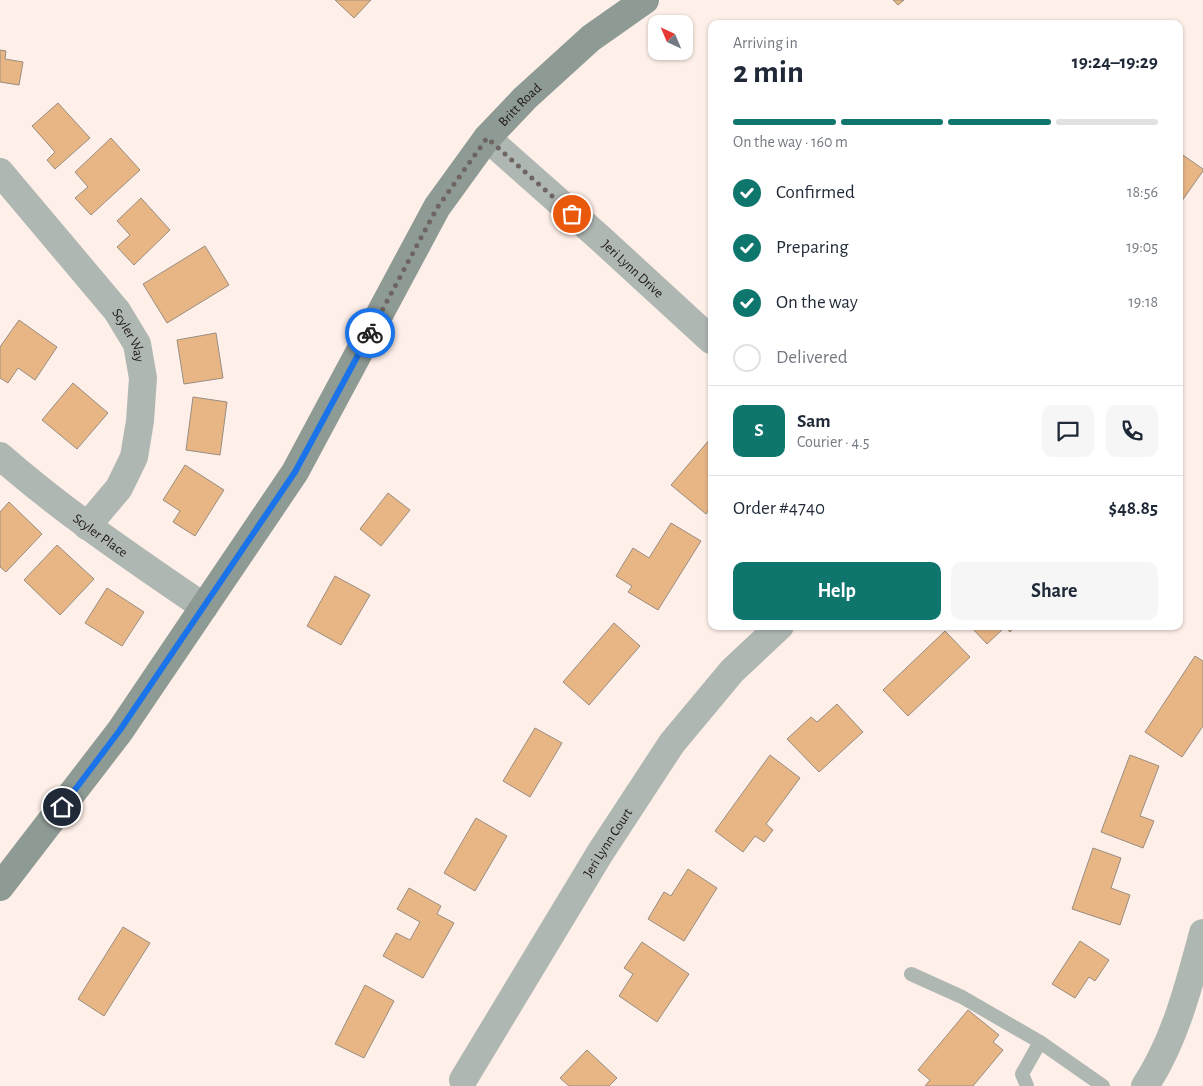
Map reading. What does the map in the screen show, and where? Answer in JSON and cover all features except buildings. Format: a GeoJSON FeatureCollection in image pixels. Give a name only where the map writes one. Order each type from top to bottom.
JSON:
{"type":"FeatureCollection","features":[{"type":"Feature","properties":{"kind":"street","name":"Britt Road"},"geometry":{"type":"LineString","coordinates":[[0,887],[120,730],[295,472],[437,208],[487,138],[525,98],[591,38],[645,0]]}},
{"type":"Feature","properties":{"kind":"street","name":"Jeri Lynn Drive"},"geometry":{"type":"LineString","coordinates":[[487,138],[708,337]]}},
{"type":"Feature","properties":{"kind":"street","name":"Scyler Way"},"geometry":{"type":"LineString","coordinates":[[0,172],[117,311],[137,344],[143,378],[140,421],[134,457],[119,488],[87,526]]}},
{"type":"Feature","properties":{"kind":"street","name":"Scyler Place"},"geometry":{"type":"LineString","coordinates":[[0,456],[21,475],[87,526],[204,607]]}},
{"type":"Feature","properties":{"kind":"street","name":"Jeri Lynn Court"},"geometry":{"type":"LineString","coordinates":[[463,1080],[600,853],[672,743],[732,671],[776,630]]}},
{"type":"Feature","properties":{"kind":"street"},"geometry":{"type":"LineString","coordinates":[[1145,1086],[1167,1046],[1203,933]]}},
{"type":"Feature","properties":{"kind":"lane"},"geometry":{"type":"LineString","coordinates":[[911,974],[962,997],[1040,1042],[1103,1086]]}},
{"type":"Feature","properties":{"kind":"lane"},"geometry":{"type":"LineString","coordinates":[[1027,1086],[1022,1074],[1040,1042]]}},
{"type":"Feature","properties":{"kind":"way so far"},"geometry":{"type":"LineString","coordinates":[[370,333],[437,208],[487,138],[572,214]]}},
{"type":"Feature","properties":{"kind":"route"},"geometry":{"type":"LineString","coordinates":[[62,807],[120,730],[295,472],[370,333]]}}]}
